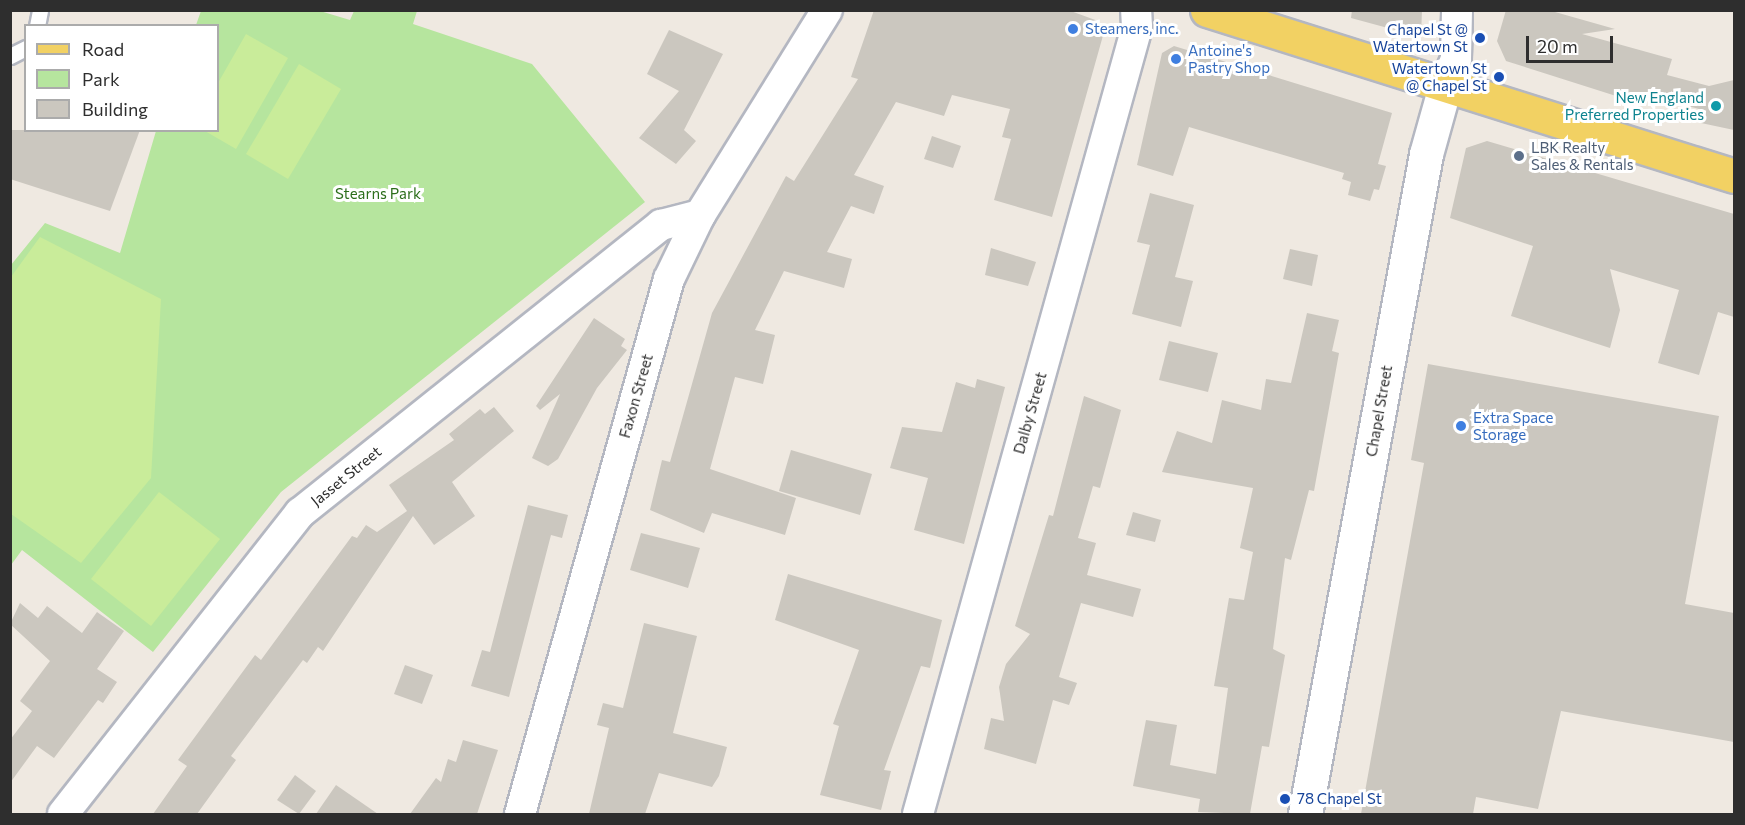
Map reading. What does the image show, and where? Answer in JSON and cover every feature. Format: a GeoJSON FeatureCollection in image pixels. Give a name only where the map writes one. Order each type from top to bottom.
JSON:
{"type":"FeatureCollection","features":[{"type":"Feature","properties":{"kind":"main road"},"geometry":{"type":"LineString","coordinates":[[1207,10],[1734,176]]}},
{"type":"Feature","properties":{"kind":"street","name":"Faxon Street"},"geometry":{"type":"LineString","coordinates":[[520,814],[669,279],[700,215],[827,10]]}},
{"type":"Feature","properties":{"kind":"street","name":"Dalby Street"},"geometry":{"type":"LineString","coordinates":[[918,814],[1137,27],[1136,10]]}},
{"type":"Feature","properties":{"kind":"street","name":"Chapel Street"},"geometry":{"type":"LineString","coordinates":[[1305,814],[1426,154],[1445,86],[1456,59],[1457,10]]}},
{"type":"Feature","properties":{"kind":"street","name":"Jasset Street"},"geometry":{"type":"LineString","coordinates":[[63,814],[300,513],[661,225],[700,215]]}},
{"type":"Feature","properties":{"kind":"lane"},"geometry":{"type":"LineString","coordinates":[[10,56],[24,49]]}},
{"type":"Feature","properties":{"kind":"green space","name":"Stearns Park"},"geometry":{"type":"Polygon","coordinates":[[[201,11],[320,11],[350,20],[354,11],[417,11],[413,24],[532,64],[645,202],[281,492],[153,652],[22,550],[11,565],[11,265],[45,223],[120,253],[156,132],[219,132],[219,24],[196,24],[201,11]]]}},
{"type":"Feature","properties":{"kind":"green space"},"geometry":{"type":"Polygon","coordinates":[[[246,34],[288,58],[236,149],[207,132],[219,132],[219,81],[246,34]]]}},
{"type":"Feature","properties":{"kind":"green space"},"geometry":{"type":"Polygon","coordinates":[[[299,64],[341,89],[288,179],[246,154],[299,64]]]}},
{"type":"Feature","properties":{"kind":"green space"},"geometry":{"type":"Polygon","coordinates":[[[40,237],[161,299],[151,478],[81,563],[11,514],[11,277],[40,237]]]}},
{"type":"Feature","properties":{"kind":"green space"},"geometry":{"type":"Polygon","coordinates":[[[159,492],[220,539],[151,626],[91,579],[159,492]]]}},
{"type":"Feature","properties":{"kind":"building"},"geometry":{"type":"Polygon","coordinates":[[[874,10],[1068,10],[1098,21],[1104,32],[1052,217],[994,200],[1011,139],[1002,137],[1010,109],[952,95],[944,116],[896,102],[854,175],[884,186],[874,214],[851,206],[827,252],[852,259],[844,288],[784,271],[755,330],[775,335],[763,384],[735,377],[710,469],[796,498],[785,535],[712,513],[704,533],[650,510],[662,460],[670,462],[712,313],[786,176],[794,181],[858,79],[851,77],[874,10]]]}},
{"type":"Feature","properties":{"kind":"building"},"geometry":{"type":"Polygon","coordinates":[[[1352,10],[1422,10],[1421,37],[1351,18],[1352,10]]]}},
{"type":"Feature","properties":{"kind":"building"},"geometry":{"type":"Polygon","coordinates":[[[1506,10],[1548,10],[1615,29],[1582,34],[1672,59],[1667,75],[1709,86],[1734,80],[1734,130],[1701,123],[1699,109],[1637,92],[1635,102],[1506,61],[1497,41],[1506,10]]]}},
{"type":"Feature","properties":{"kind":"building"},"geometry":{"type":"Polygon","coordinates":[[[669,30],[723,54],[684,130],[696,141],[676,164],[639,138],[679,91],[647,74],[669,30]]]}},
{"type":"Feature","properties":{"kind":"building"},"geometry":{"type":"Polygon","coordinates":[[[1174,46],[1392,113],[1378,164],[1386,166],[1379,190],[1374,189],[1370,201],[1348,195],[1351,182],[1342,179],[1344,173],[1189,127],[1173,176],[1137,165],[1162,53],[1174,46]]]}},
{"type":"Feature","properties":{"kind":"building"},"geometry":{"type":"Polygon","coordinates":[[[10,130],[139,132],[110,211],[10,179],[10,130]]]}},
{"type":"Feature","properties":{"kind":"building"},"geometry":{"type":"Polygon","coordinates":[[[932,136],[961,146],[953,168],[924,159],[932,136]]]}},
{"type":"Feature","properties":{"kind":"building"},"geometry":{"type":"Polygon","coordinates":[[[1487,141],[1734,214],[1734,317],[1718,312],[1699,375],[1658,363],[1679,290],[1610,269],[1620,310],[1610,348],[1511,316],[1533,246],[1450,218],[1466,148],[1487,141]]]}},
{"type":"Feature","properties":{"kind":"building"},"geometry":{"type":"Polygon","coordinates":[[[1150,193],[1194,205],[1175,277],[1193,281],[1181,327],[1132,314],[1150,245],[1137,242],[1150,193]]]}},
{"type":"Feature","properties":{"kind":"building"},"geometry":{"type":"Polygon","coordinates":[[[991,248],[1036,262],[1028,286],[985,275],[991,248]]]}},
{"type":"Feature","properties":{"kind":"building"},"geometry":{"type":"Polygon","coordinates":[[[1290,249],[1318,255],[1312,286],[1283,279],[1290,249]]]}},
{"type":"Feature","properties":{"kind":"building"},"geometry":{"type":"Polygon","coordinates":[[[1307,313],[1339,320],[1332,351],[1339,353],[1314,491],[1309,490],[1291,560],[1285,558],[1273,649],[1285,655],[1269,747],[1262,746],[1250,814],[1198,812],[1200,799],[1133,786],[1146,720],[1177,725],[1170,765],[1216,774],[1228,688],[1214,686],[1229,598],[1244,600],[1253,552],[1240,548],[1253,488],[1162,472],[1177,431],[1212,443],[1222,400],[1261,410],[1266,379],[1291,383],[1307,313]]]}},
{"type":"Feature","properties":{"kind":"building"},"geometry":{"type":"Polygon","coordinates":[[[594,318],[625,339],[621,346],[627,350],[597,388],[558,459],[548,466],[532,458],[560,394],[540,410],[536,406],[594,318]]]}},
{"type":"Feature","properties":{"kind":"building"},"geometry":{"type":"Polygon","coordinates":[[[1169,341],[1218,353],[1208,392],[1159,380],[1169,341]]]}},
{"type":"Feature","properties":{"kind":"building"},"geometry":{"type":"Polygon","coordinates":[[[1428,364],[1719,416],[1685,604],[1734,613],[1734,742],[1561,711],[1538,809],[1476,797],[1473,814],[1361,814],[1424,463],[1411,460],[1428,364]]]}},
{"type":"Feature","properties":{"kind":"building"},"geometry":{"type":"Polygon","coordinates":[[[977,379],[1005,387],[964,544],[914,530],[928,478],[890,468],[902,427],[942,432],[956,382],[975,388],[977,379]]]}},
{"type":"Feature","properties":{"kind":"building"},"geometry":{"type":"Polygon","coordinates":[[[1084,396],[1121,410],[1100,488],[1093,486],[1078,538],[1096,543],[1087,575],[1141,589],[1133,617],[1081,603],[1059,677],[1077,683],[1069,705],[1053,700],[1036,764],[984,749],[991,718],[1004,721],[999,687],[1006,664],[1030,634],[1015,626],[1049,515],[1053,516],[1084,396]]]}},
{"type":"Feature","properties":{"kind":"building"},"geometry":{"type":"Polygon","coordinates":[[[494,407],[514,431],[452,482],[475,516],[434,545],[413,516],[323,651],[318,647],[307,663],[303,660],[231,756],[236,760],[197,814],[153,814],[187,766],[178,760],[255,655],[261,660],[352,536],[357,538],[366,525],[377,532],[407,511],[389,485],[454,440],[449,434],[480,409],[485,414],[494,407]]]}},
{"type":"Feature","properties":{"kind":"building"},"geometry":{"type":"Polygon","coordinates":[[[791,450],[872,474],[860,515],[779,491],[791,450]]]}},
{"type":"Feature","properties":{"kind":"building"},"geometry":{"type":"Polygon","coordinates":[[[528,505],[568,515],[562,538],[551,535],[509,697],[471,686],[482,650],[490,652],[528,505]]]}},
{"type":"Feature","properties":{"kind":"building"},"geometry":{"type":"Polygon","coordinates":[[[1133,512],[1161,520],[1155,542],[1126,535],[1133,512]]]}},
{"type":"Feature","properties":{"kind":"building"},"geometry":{"type":"Polygon","coordinates":[[[641,533],[700,548],[688,588],[630,570],[641,533]]]}},
{"type":"Feature","properties":{"kind":"building"},"geometry":{"type":"Polygon","coordinates":[[[788,574],[942,620],[930,668],[921,666],[884,770],[891,771],[881,810],[820,795],[839,726],[833,724],[859,650],[775,620],[788,574]]]}},
{"type":"Feature","properties":{"kind":"building"},"geometry":{"type":"Polygon","coordinates":[[[20,603],[38,618],[47,606],[82,633],[97,612],[124,631],[97,669],[117,682],[103,703],[98,700],[54,758],[37,746],[10,783],[10,740],[32,711],[20,701],[50,661],[10,624],[20,603]]]}},
{"type":"Feature","properties":{"kind":"building"},"geometry":{"type":"Polygon","coordinates":[[[644,623],[697,636],[673,733],[727,747],[719,776],[712,787],[659,773],[645,814],[589,814],[609,728],[597,725],[603,703],[623,708],[644,623]]]}},
{"type":"Feature","properties":{"kind":"building"},"geometry":{"type":"Polygon","coordinates":[[[405,665],[433,675],[422,704],[394,694],[405,665]]]}},
{"type":"Feature","properties":{"kind":"building"},"geometry":{"type":"Polygon","coordinates":[[[463,740],[498,750],[477,814],[410,814],[436,778],[441,782],[448,759],[456,762],[463,740]]]}},
{"type":"Feature","properties":{"kind":"building"},"geometry":{"type":"Polygon","coordinates":[[[295,775],[316,791],[299,814],[277,800],[295,775]]]}},
{"type":"Feature","properties":{"kind":"building"},"geometry":{"type":"Polygon","coordinates":[[[336,785],[378,814],[316,814],[336,785]]]}},
{"type":"Feature","properties":{"kind":"place","name":"Steamers, inc."},"geometry":{"type":"Point","coordinates":[1073,29]}},
{"type":"Feature","properties":{"kind":"place","name":"Chapel St @ Watertown St"},"geometry":{"type":"Point","coordinates":[1480,38]}},
{"type":"Feature","properties":{"kind":"place","name":"Antoine's Pastry Shop"},"geometry":{"type":"Point","coordinates":[1176,59]}},
{"type":"Feature","properties":{"kind":"place","name":"Watertown St @ Chapel St"},"geometry":{"type":"Point","coordinates":[1499,77]}},
{"type":"Feature","properties":{"kind":"place","name":"New England Preferred Properties"},"geometry":{"type":"Point","coordinates":[1716,106]}},
{"type":"Feature","properties":{"kind":"place","name":"LBK Realty Sales & Rentals"},"geometry":{"type":"Point","coordinates":[1519,156]}},
{"type":"Feature","properties":{"kind":"place","name":"Extra Space Storage"},"geometry":{"type":"Point","coordinates":[1461,426]}},
{"type":"Feature","properties":{"kind":"place","name":"78 Chapel St"},"geometry":{"type":"Point","coordinates":[1285,799]}}]}
